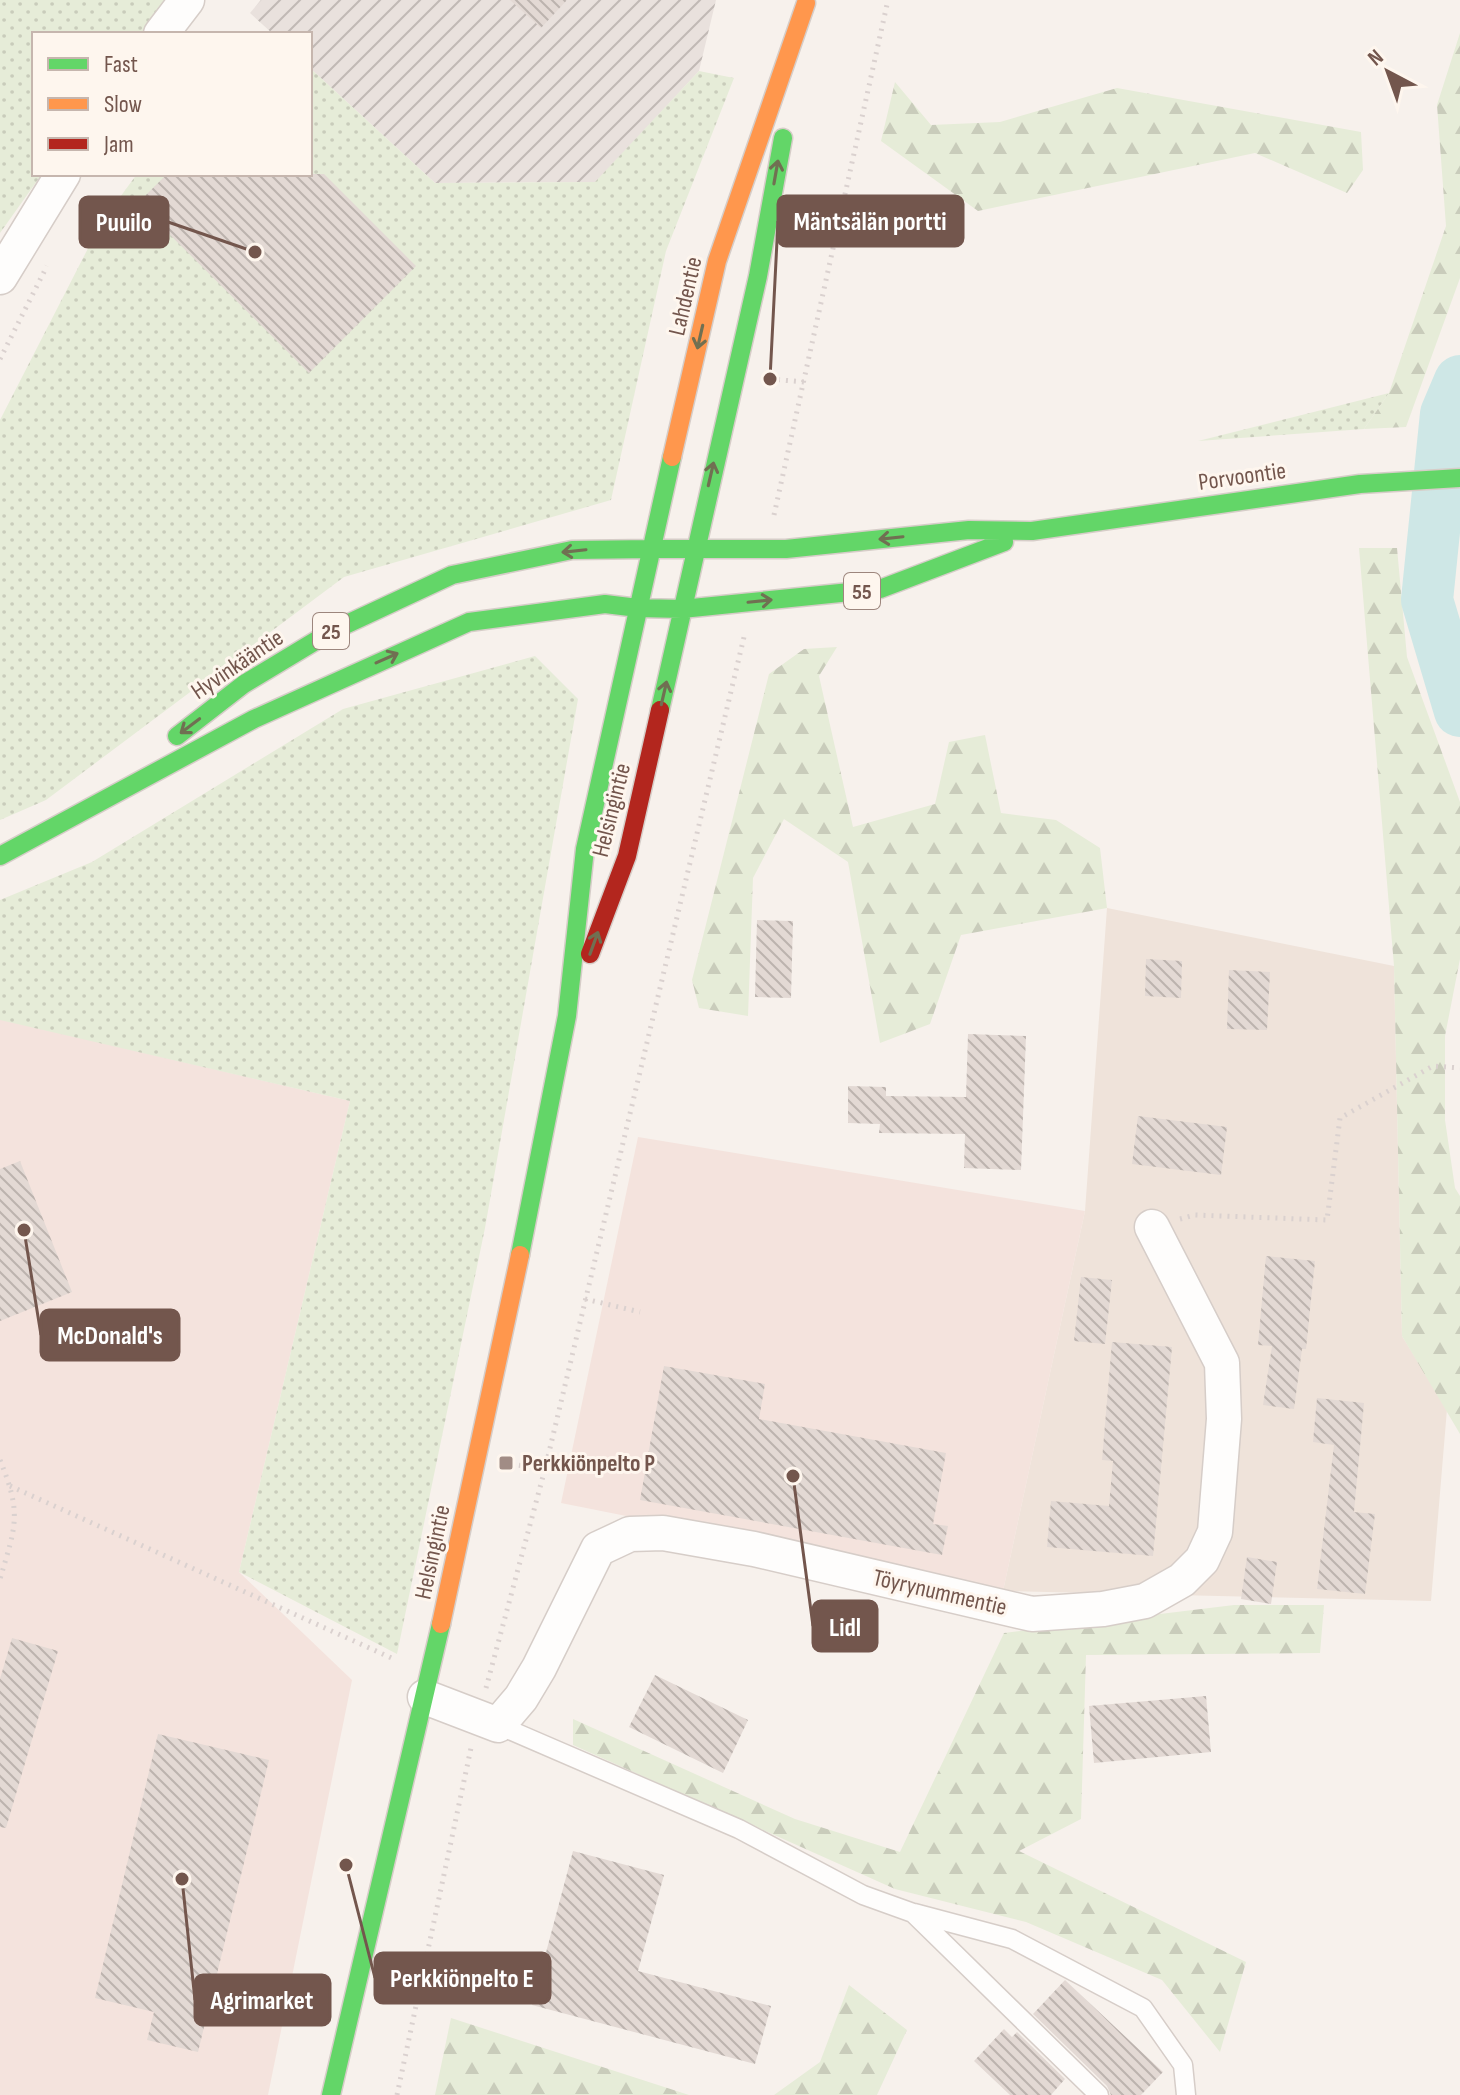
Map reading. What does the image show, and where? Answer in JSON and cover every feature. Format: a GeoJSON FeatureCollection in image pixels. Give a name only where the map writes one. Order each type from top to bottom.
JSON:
{"type":"FeatureCollection","features":[{"type":"Feature","properties":{"kind":"main road","name":"Lahdentie"},"geometry":{"type":"LineString","coordinates":[[638,608],[717,261],[807,1]]}},
{"type":"Feature","properties":{"kind":"main road","name":"Lahdentie"},"geometry":{"type":"LineString","coordinates":[[682,609],[693,550],[758,276],[807,1]]}},
{"type":"Feature","properties":{"kind":"main road","name":"Porvoontie"},"geometry":{"type":"LineString","coordinates":[[652,549],[766,549],[969,530],[1032,531],[1360,484],[1460,478]]}},
{"type":"Feature","properties":{"kind":"main road","name":"Porvoontie"},"geometry":{"type":"LineString","coordinates":[[638,608],[682,609],[880,589],[1032,531]]}},
{"type":"Feature","properties":{"kind":"main road","name":"Hyvinkääntie"},"geometry":{"type":"LineString","coordinates":[[58,827],[244,684],[332,631],[452,575],[572,550],[652,549]]}},
{"type":"Feature","properties":{"kind":"main road","name":"Hyvinkääntie"},"geometry":{"type":"LineString","coordinates":[[0,856],[254,719],[469,622],[605,604],[638,608]]}},
{"type":"Feature","properties":{"kind":"main road","name":"Helsingintie"},"geometry":{"type":"LineString","coordinates":[[331,2095],[427,1686],[506,1327],[567,1016],[585,849],[638,608]]}},
{"type":"Feature","properties":{"kind":"main road","name":"Helsingintie"},"geometry":{"type":"LineString","coordinates":[[567,1016],[627,856],[682,609]]}},
{"type":"Feature","properties":{"kind":"street"},"geometry":{"type":"LineString","coordinates":[[163,32],[187,0]]}},
{"type":"Feature","properties":{"kind":"street"},"geometry":{"type":"LineString","coordinates":[[2,268],[62,176]]}},
{"type":"Feature","properties":{"kind":"street","name":"Töyrynummentie"},"geometry":{"type":"LineString","coordinates":[[488,1722],[521,1698],[598,1549],[630,1534],[663,1533],[754,1549],[1032,1614],[1103,1609],[1145,1601],[1182,1580],[1202,1560],[1215,1532],[1224,1419],[1222,1363],[1152,1227]]}},
{"type":"Feature","properties":{"kind":"street"},"geometry":{"type":"LineString","coordinates":[[427,1686],[488,1722]]}},
{"type":"Feature","properties":{"kind":"lane"},"geometry":{"type":"LineString","coordinates":[[488,1722],[739,1829],[863,1895],[913,1913],[1012,1939],[1143,2008],[1169,2039],[1183,2065],[1186,2095]]}},
{"type":"Feature","properties":{"kind":"lane"},"geometry":{"type":"LineString","coordinates":[[913,1913],[1099,2095]]}},
{"type":"Feature","properties":{"kind":"path"},"geometry":{"type":"LineString","coordinates":[[766,549],[888,0]]}},
{"type":"Feature","properties":{"kind":"path"},"geometry":{"type":"LineString","coordinates":[[0,359],[54,253]]}},
{"type":"Feature","properties":{"kind":"path"},"geometry":{"type":"LineString","coordinates":[[770,379],[804,382]]}},
{"type":"Feature","properties":{"kind":"path"},"geometry":{"type":"LineString","coordinates":[[397,2095],[753,601]]}},
{"type":"Feature","properties":{"kind":"path"},"geometry":{"type":"LineString","coordinates":[[1152,1227],[1195,1215],[1327,1220],[1340,1118],[1433,1066],[1460,1068]]}},
{"type":"Feature","properties":{"kind":"path"},"geometry":{"type":"LineString","coordinates":[[585,1299],[640,1312]]}},
{"type":"Feature","properties":{"kind":"path"},"geometry":{"type":"LineString","coordinates":[[0,1460],[10,1486],[17,1519],[0,1579]]}},
{"type":"Feature","properties":{"kind":"path"},"geometry":{"type":"LineString","coordinates":[[506,1463],[545,1469]]}},
{"type":"Feature","properties":{"kind":"path"},"geometry":{"type":"LineString","coordinates":[[10,1486],[427,1686]]}},
{"type":"Feature","properties":{"kind":"shaded area"},"geometry":{"type":"Polygon","coordinates":[[[261,0],[716,0],[699,71],[596,182],[435,183],[312,70],[312,32],[271,32],[250,13],[261,0]]]}},
{"type":"Feature","properties":{"kind":"shaded area"},"geometry":{"type":"Polygon","coordinates":[[[1107,908],[1394,966],[1402,1336],[1447,1409],[1431,1601],[1003,1591],[1085,1211],[1107,908]]]}},
{"type":"Feature","properties":{"kind":"shaded area"},"geometry":{"type":"Polygon","coordinates":[[[0,1019],[350,1101],[239,1572],[352,1680],[268,2095],[0,2095],[0,1019]]]}},
{"type":"Feature","properties":{"kind":"shaded area"},"geometry":{"type":"Polygon","coordinates":[[[638,1137],[1085,1211],[1003,1591],[561,1503],[638,1137]]]}},
{"type":"Feature","properties":{"kind":"green space"},"geometry":{"type":"Polygon","coordinates":[[[0,0],[167,0],[143,32],[32,32],[32,176],[41,176],[0,233],[0,0]]]}},
{"type":"Feature","properties":{"kind":"green space"},"geometry":{"type":"Polygon","coordinates":[[[1460,33],[1460,278],[1406,427],[1364,429],[1389,393],[1446,226],[1437,105],[1460,33]]]}},
{"type":"Feature","properties":{"kind":"green space"},"geometry":{"type":"Polygon","coordinates":[[[312,70],[435,183],[595,182],[699,71],[734,78],[666,251],[611,500],[344,577],[46,800],[0,820],[0,420],[101,223],[136,176],[312,176],[312,70]]]}},
{"type":"Feature","properties":{"kind":"green space"},"geometry":{"type":"Polygon","coordinates":[[[895,82],[931,125],[1000,122],[1117,88],[1361,132],[1363,170],[1347,193],[1255,153],[978,211],[881,141],[895,82]]]}},
{"type":"Feature","properties":{"kind":"green space"},"geometry":{"type":"Polygon","coordinates":[[[1389,393],[1364,429],[1198,441],[1389,393]]]}},
{"type":"Feature","properties":{"kind":"green space"},"geometry":{"type":"Polygon","coordinates":[[[1359,548],[1397,548],[1407,657],[1460,802],[1460,959],[1445,1036],[1445,1120],[1455,1188],[1460,1196],[1460,1434],[1402,1336],[1394,966],[1359,548]]]}},
{"type":"Feature","properties":{"kind":"green space"},"geometry":{"type":"Polygon","coordinates":[[[837,647],[819,676],[853,827],[935,804],[949,742],[985,735],[1001,813],[1056,820],[1100,848],[1107,908],[961,935],[930,1024],[880,1043],[848,862],[784,819],[753,878],[748,1016],[699,1008],[692,980],[769,674],[804,649],[837,647]]]}},
{"type":"Feature","properties":{"kind":"green space"},"geometry":{"type":"Polygon","coordinates":[[[535,656],[578,699],[485,1228],[397,1654],[239,1572],[350,1101],[0,1020],[0,900],[92,862],[343,709],[535,656]]]}},
{"type":"Feature","properties":{"kind":"green space"},"geometry":{"type":"Polygon","coordinates":[[[1234,1605],[1324,1605],[1320,1653],[1086,1655],[1081,1819],[1019,1851],[1246,1962],[1220,2052],[1162,1980],[1026,1922],[895,1889],[573,1745],[573,1719],[795,1819],[900,1852],[1004,1633],[1234,1605]]]}},
{"type":"Feature","properties":{"kind":"green space"},"geometry":{"type":"Polygon","coordinates":[[[849,1985],[907,2030],[877,2095],[774,2095],[820,2062],[849,1985]]]}},
{"type":"Feature","properties":{"kind":"green space"},"geometry":{"type":"Polygon","coordinates":[[[451,2018],[689,2095],[435,2095],[451,2018]]]}},
{"type":"Feature","properties":{"kind":"building"},"geometry":{"type":"Polygon","coordinates":[[[510,0],[567,0],[541,28],[510,0]]]}},
{"type":"Feature","properties":{"kind":"building"},"geometry":{"type":"Polygon","coordinates":[[[324,174],[416,266],[309,373],[138,203],[165,176],[324,174]]]}},
{"type":"Feature","properties":{"kind":"building"},"geometry":{"type":"Polygon","coordinates":[[[757,920],[793,921],[791,998],[755,997],[757,920]]]}},
{"type":"Feature","properties":{"kind":"building"},"geometry":{"type":"Polygon","coordinates":[[[1146,959],[1182,961],[1181,998],[1145,996],[1146,959]]]}},
{"type":"Feature","properties":{"kind":"building"},"geometry":{"type":"Polygon","coordinates":[[[1229,970],[1270,972],[1267,1030],[1227,1029],[1229,970]]]}},
{"type":"Feature","properties":{"kind":"building"},"geometry":{"type":"Polygon","coordinates":[[[968,1034],[1026,1036],[1021,1170],[964,1168],[965,1134],[879,1133],[880,1124],[848,1123],[848,1086],[886,1087],[886,1096],[966,1097],[968,1034]]]}},
{"type":"Feature","properties":{"kind":"building"},"geometry":{"type":"Polygon","coordinates":[[[1138,1116],[1227,1127],[1221,1175],[1132,1164],[1138,1116]]]}},
{"type":"Feature","properties":{"kind":"building"},"geometry":{"type":"Polygon","coordinates":[[[20,1161],[72,1292],[0,1321],[0,1169],[20,1161]]]}},
{"type":"Feature","properties":{"kind":"building"},"geometry":{"type":"Polygon","coordinates":[[[1266,1256],[1315,1261],[1306,1349],[1302,1349],[1294,1409],[1263,1405],[1272,1346],[1258,1345],[1266,1256]]]}},
{"type":"Feature","properties":{"kind":"building"},"geometry":{"type":"Polygon","coordinates":[[[1081,1277],[1112,1280],[1105,1344],[1074,1341],[1081,1277]]]}},
{"type":"Feature","properties":{"kind":"building"},"geometry":{"type":"Polygon","coordinates":[[[1112,1342],[1172,1347],[1153,1556],[1047,1547],[1051,1501],[1109,1506],[1113,1461],[1102,1460],[1112,1342]]]}},
{"type":"Feature","properties":{"kind":"building"},"geometry":{"type":"Polygon","coordinates":[[[664,1366],[765,1384],[759,1419],[946,1453],[933,1524],[948,1526],[942,1555],[640,1500],[664,1366]]]}},
{"type":"Feature","properties":{"kind":"building"},"geometry":{"type":"Polygon","coordinates":[[[1317,1398],[1364,1403],[1354,1512],[1375,1514],[1365,1594],[1317,1589],[1334,1445],[1313,1442],[1317,1398]]]}},
{"type":"Feature","properties":{"kind":"building"},"geometry":{"type":"Polygon","coordinates":[[[1247,1557],[1277,1562],[1271,1604],[1241,1599],[1247,1557]]]}},
{"type":"Feature","properties":{"kind":"building"},"geometry":{"type":"Polygon","coordinates":[[[12,1638],[58,1651],[6,1828],[0,1827],[0,1679],[12,1638]]]}},
{"type":"Feature","properties":{"kind":"building"},"geometry":{"type":"Polygon","coordinates":[[[655,1675],[748,1720],[723,1773],[629,1727],[655,1675]]]}},
{"type":"Feature","properties":{"kind":"building"},"geometry":{"type":"Polygon","coordinates":[[[1206,1696],[1211,1752],[1094,1763],[1089,1706],[1206,1696]]]}},
{"type":"Feature","properties":{"kind":"building"},"geometry":{"type":"Polygon","coordinates":[[[158,1734],[269,1760],[198,2052],[147,2040],[154,2012],[95,1998],[158,1734]]]}},
{"type":"Feature","properties":{"kind":"building"},"geometry":{"type":"Polygon","coordinates":[[[573,1851],[664,1875],[638,1971],[771,2006],[755,2064],[532,2005],[573,1851]]]}},
{"type":"Feature","properties":{"kind":"building"},"geometry":{"type":"Polygon","coordinates":[[[1065,1980],[1163,2072],[1141,2095],[1111,2095],[1107,2086],[1033,2014],[1065,1980]]]}},
{"type":"Feature","properties":{"kind":"building"},"geometry":{"type":"Polygon","coordinates":[[[1004,2029],[1012,2037],[1017,2032],[1065,2079],[1051,2095],[1010,2095],[974,2061],[1004,2029]]]}},
{"type":"Feature","properties":{"kind":"waterway"},"geometry":{"type":"LineString","coordinates":[[1460,381],[1446,414],[1427,600],[1460,711]]}},
{"type":"Feature","properties":{"kind":"traffic: fast"},"geometry":{"type":"LineString","coordinates":[[660,710],[758,276],[783,138]]}},
{"type":"Feature","properties":{"kind":"traffic: fast"},"geometry":{"type":"LineString","coordinates":[[520,1255],[567,1016],[585,849],[672,457]]}},
{"type":"Feature","properties":{"kind":"traffic: fast"},"geometry":{"type":"LineString","coordinates":[[652,549],[786,549],[969,530],[1032,531],[1360,484],[1460,478]]}},
{"type":"Feature","properties":{"kind":"traffic: fast"},"geometry":{"type":"LineString","coordinates":[[638,608],[682,609],[880,589],[1004,542]]}},
{"type":"Feature","properties":{"kind":"traffic: fast"},"geometry":{"type":"LineString","coordinates":[[177,736],[244,684],[332,631],[452,575],[572,550],[652,549]]}},
{"type":"Feature","properties":{"kind":"traffic: fast"},"geometry":{"type":"LineString","coordinates":[[0,856],[254,719],[469,622],[605,604],[638,608]]}},
{"type":"Feature","properties":{"kind":"traffic: fast"},"geometry":{"type":"LineString","coordinates":[[331,2095],[441,1624]]}},
{"type":"Feature","properties":{"kind":"traffic: slow"},"geometry":{"type":"LineString","coordinates":[[672,457],[717,261],[806,3]]}},
{"type":"Feature","properties":{"kind":"traffic: slow"},"geometry":{"type":"LineString","coordinates":[[441,1624],[520,1255]]}},
{"type":"Feature","properties":{"kind":"traffic: jam"},"geometry":{"type":"LineString","coordinates":[[590,954],[627,856],[660,710]]}},
{"type":"Feature","properties":{"kind":"place","name":"Puuilo"},"geometry":{"type":"Point","coordinates":[255,252]}},
{"type":"Feature","properties":{"kind":"place","name":"Mäntsälän portti"},"geometry":{"type":"Point","coordinates":[770,379]}},
{"type":"Feature","properties":{"kind":"place","name":"McDonald's"},"geometry":{"type":"Point","coordinates":[24,1230]}},
{"type":"Feature","properties":{"kind":"place","name":"Perkkiönpelto P"},"geometry":{"type":"Point","coordinates":[506,1463]}},
{"type":"Feature","properties":{"kind":"place","name":"Lidl"},"geometry":{"type":"Point","coordinates":[793,1476]}},
{"type":"Feature","properties":{"kind":"place","name":"Perkkiönpelto E"},"geometry":{"type":"Point","coordinates":[346,1865]}},
{"type":"Feature","properties":{"kind":"place","name":"Agrimarket"},"geometry":{"type":"Point","coordinates":[182,1879]}}]}
